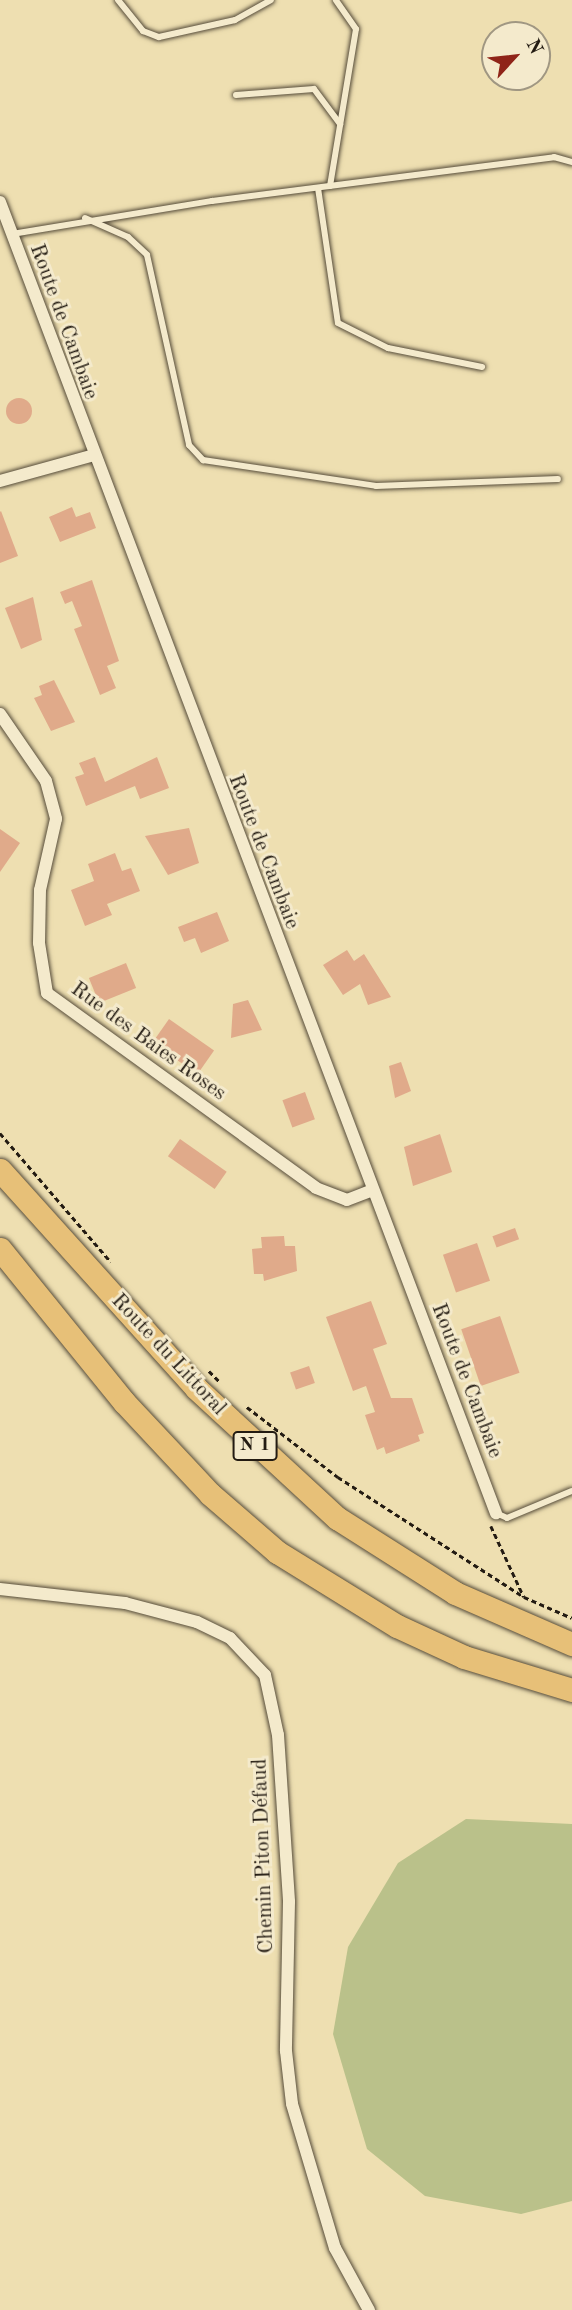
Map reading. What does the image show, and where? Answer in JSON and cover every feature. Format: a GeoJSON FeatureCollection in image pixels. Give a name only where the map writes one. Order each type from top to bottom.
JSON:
{"type":"FeatureCollection","features":[{"type":"Feature","properties":{"kind":"highway","name":"Route du Littoral"},"geometry":{"type":"LineString","coordinates":[[0,1170],[197,1388],[337,1518],[455,1593],[572,1644]]}},
{"type":"Feature","properties":{"kind":"highway"},"geometry":{"type":"LineString","coordinates":[[0,1249],[124,1402],[210,1494],[277,1552],[397,1626],[464,1657],[572,1690]]}},
{"type":"Feature","properties":{"kind":"street","name":"Route de Cambaie"},"geometry":{"type":"LineString","coordinates":[[0,202],[91,456],[496,1513]]}},
{"type":"Feature","properties":{"kind":"street"},"geometry":{"type":"LineString","coordinates":[[0,481],[91,456]]}},
{"type":"Feature","properties":{"kind":"street","name":"Rue des Baies Roses"},"geometry":{"type":"LineString","coordinates":[[0,714],[46,781],[56,819],[40,890],[39,943],[47,993],[316,1188],[346,1200],[373,1190]]}},
{"type":"Feature","properties":{"kind":"street","name":"Chemin Piton Défaud"},"geometry":{"type":"LineString","coordinates":[[0,1590],[125,1603],[197,1622],[230,1638],[265,1675],[278,1735],[289,1902],[286,2051],[292,2104],[335,2248],[369,2310]]}},
{"type":"Feature","properties":{"kind":"lane"},"geometry":{"type":"LineString","coordinates":[[118,0],[143,31],[159,37],[235,20],[271,0]]}},
{"type":"Feature","properties":{"kind":"lane"},"geometry":{"type":"LineString","coordinates":[[330,186],[356,29],[336,0]]}},
{"type":"Feature","properties":{"kind":"lane"},"geometry":{"type":"LineString","coordinates":[[236,95],[314,89],[341,126]]}},
{"type":"Feature","properties":{"kind":"lane"},"geometry":{"type":"LineString","coordinates":[[10,234],[85,218],[554,157],[572,162]]}},
{"type":"Feature","properties":{"kind":"lane"},"geometry":{"type":"LineString","coordinates":[[318,188],[338,323],[388,348],[482,367]]}},
{"type":"Feature","properties":{"kind":"lane"},"geometry":{"type":"LineString","coordinates":[[85,218],[128,237],[147,255],[189,444],[202,460],[376,486],[558,480]]}},
{"type":"Feature","properties":{"kind":"lane"},"geometry":{"type":"LineString","coordinates":[[496,1513],[507,1518],[572,1492]]}},
{"type":"Feature","properties":{"kind":"path"},"geometry":{"type":"LineString","coordinates":[[0,1133],[116,1267]]}},
{"type":"Feature","properties":{"kind":"path"},"geometry":{"type":"LineString","coordinates":[[206,1368],[226,1387]]}},
{"type":"Feature","properties":{"kind":"path"},"geometry":{"type":"LineString","coordinates":[[245,1405],[338,1477],[524,1597],[572,1618]]}},
{"type":"Feature","properties":{"kind":"path"},"geometry":{"type":"LineString","coordinates":[[496,1513],[491,1526],[509,1554],[524,1597]]}},
{"type":"Feature","properties":{"kind":"green space"},"geometry":{"type":"Polygon","coordinates":[[[466,1819],[572,1824],[572,2201],[521,2214],[425,2196],[367,2149],[333,2034],[348,1947],[398,1863],[466,1819]]]}},
{"type":"Feature","properties":{"kind":"building"},"geometry":{"type":"Polygon","coordinates":[[[19,398],[28,402],[32,411],[28,420],[19,424],[10,420],[6,411],[10,402],[19,398]]]}},
{"type":"Feature","properties":{"kind":"building"},"geometry":{"type":"Polygon","coordinates":[[[72,507],[76,517],[90,512],[96,528],[60,542],[49,517],[72,507]]]}},
{"type":"Feature","properties":{"kind":"building"},"geometry":{"type":"Polygon","coordinates":[[[0,512],[18,556],[0,563],[0,512]]]}},
{"type":"Feature","properties":{"kind":"building"},"geometry":{"type":"Polygon","coordinates":[[[92,580],[119,661],[107,666],[116,688],[100,695],[74,629],[82,626],[72,601],[65,604],[60,592],[92,580]]]}},
{"type":"Feature","properties":{"kind":"building"},"geometry":{"type":"Polygon","coordinates":[[[33,597],[42,640],[21,649],[5,608],[33,597]]]}},
{"type":"Feature","properties":{"kind":"building"},"geometry":{"type":"Polygon","coordinates":[[[54,680],[75,722],[51,731],[34,698],[42,695],[39,686],[54,680]]]}},
{"type":"Feature","properties":{"kind":"building"},"geometry":{"type":"Polygon","coordinates":[[[95,757],[105,782],[157,757],[169,788],[140,799],[135,786],[86,806],[75,777],[84,774],[79,763],[95,757]]]}},
{"type":"Feature","properties":{"kind":"building"},"geometry":{"type":"Polygon","coordinates":[[[189,828],[199,863],[168,875],[145,836],[189,828]]]}},
{"type":"Feature","properties":{"kind":"building"},"geometry":{"type":"Polygon","coordinates":[[[0,829],[20,843],[0,872],[0,829]]]}},
{"type":"Feature","properties":{"kind":"building"},"geometry":{"type":"Polygon","coordinates":[[[115,853],[122,871],[131,868],[140,891],[107,904],[112,915],[85,926],[71,890],[94,881],[88,864],[115,853]]]}},
{"type":"Feature","properties":{"kind":"building"},"geometry":{"type":"Polygon","coordinates":[[[217,912],[229,941],[201,953],[195,938],[184,942],[178,927],[217,912]]]}},
{"type":"Feature","properties":{"kind":"building"},"geometry":{"type":"Polygon","coordinates":[[[347,950],[354,961],[364,954],[391,997],[368,1005],[360,984],[343,995],[323,965],[347,950]]]}},
{"type":"Feature","properties":{"kind":"building"},"geometry":{"type":"Polygon","coordinates":[[[126,963],[136,988],[99,1003],[89,978],[126,963]]]}},
{"type":"Feature","properties":{"kind":"building"},"geometry":{"type":"Polygon","coordinates":[[[248,1000],[262,1030],[231,1038],[233,1004],[248,1000]]]}},
{"type":"Feature","properties":{"kind":"building"},"geometry":{"type":"Polygon","coordinates":[[[169,1019],[214,1051],[197,1074],[152,1043],[169,1019]]]}},
{"type":"Feature","properties":{"kind":"building"},"geometry":{"type":"Polygon","coordinates":[[[401,1062],[411,1091],[395,1098],[389,1066],[401,1062]]]}},
{"type":"Feature","properties":{"kind":"building"},"geometry":{"type":"Polygon","coordinates":[[[305,1092],[315,1119],[292,1127],[282,1100],[305,1092]]]}},
{"type":"Feature","properties":{"kind":"building"},"geometry":{"type":"Polygon","coordinates":[[[440,1134],[452,1172],[413,1186],[404,1147],[440,1134]]]}},
{"type":"Feature","properties":{"kind":"building"},"geometry":{"type":"Polygon","coordinates":[[[180,1139],[227,1172],[215,1189],[168,1156],[180,1139]]]}},
{"type":"Feature","properties":{"kind":"building"},"geometry":{"type":"Polygon","coordinates":[[[515,1228],[519,1239],[497,1247],[492,1236],[515,1228]]]}},
{"type":"Feature","properties":{"kind":"building"},"geometry":{"type":"Polygon","coordinates":[[[284,1236],[285,1246],[295,1246],[297,1271],[264,1281],[263,1274],[254,1274],[252,1249],[262,1248],[261,1237],[284,1236]]]}},
{"type":"Feature","properties":{"kind":"building"},"geometry":{"type":"Polygon","coordinates":[[[477,1243],[490,1281],[456,1293],[443,1255],[477,1243]]]}},
{"type":"Feature","properties":{"kind":"building"},"geometry":{"type":"Polygon","coordinates":[[[371,1301],[387,1344],[373,1349],[391,1398],[412,1398],[424,1433],[418,1435],[420,1441],[386,1454],[384,1447],[377,1450],[365,1415],[375,1412],[366,1386],[353,1391],[326,1317],[371,1301]]]}},
{"type":"Feature","properties":{"kind":"building"},"geometry":{"type":"Polygon","coordinates":[[[500,1316],[520,1373],[481,1386],[461,1329],[500,1316]]]}},
{"type":"Feature","properties":{"kind":"building"},"geometry":{"type":"Polygon","coordinates":[[[309,1366],[315,1383],[296,1390],[290,1373],[309,1366]]]}}]}
